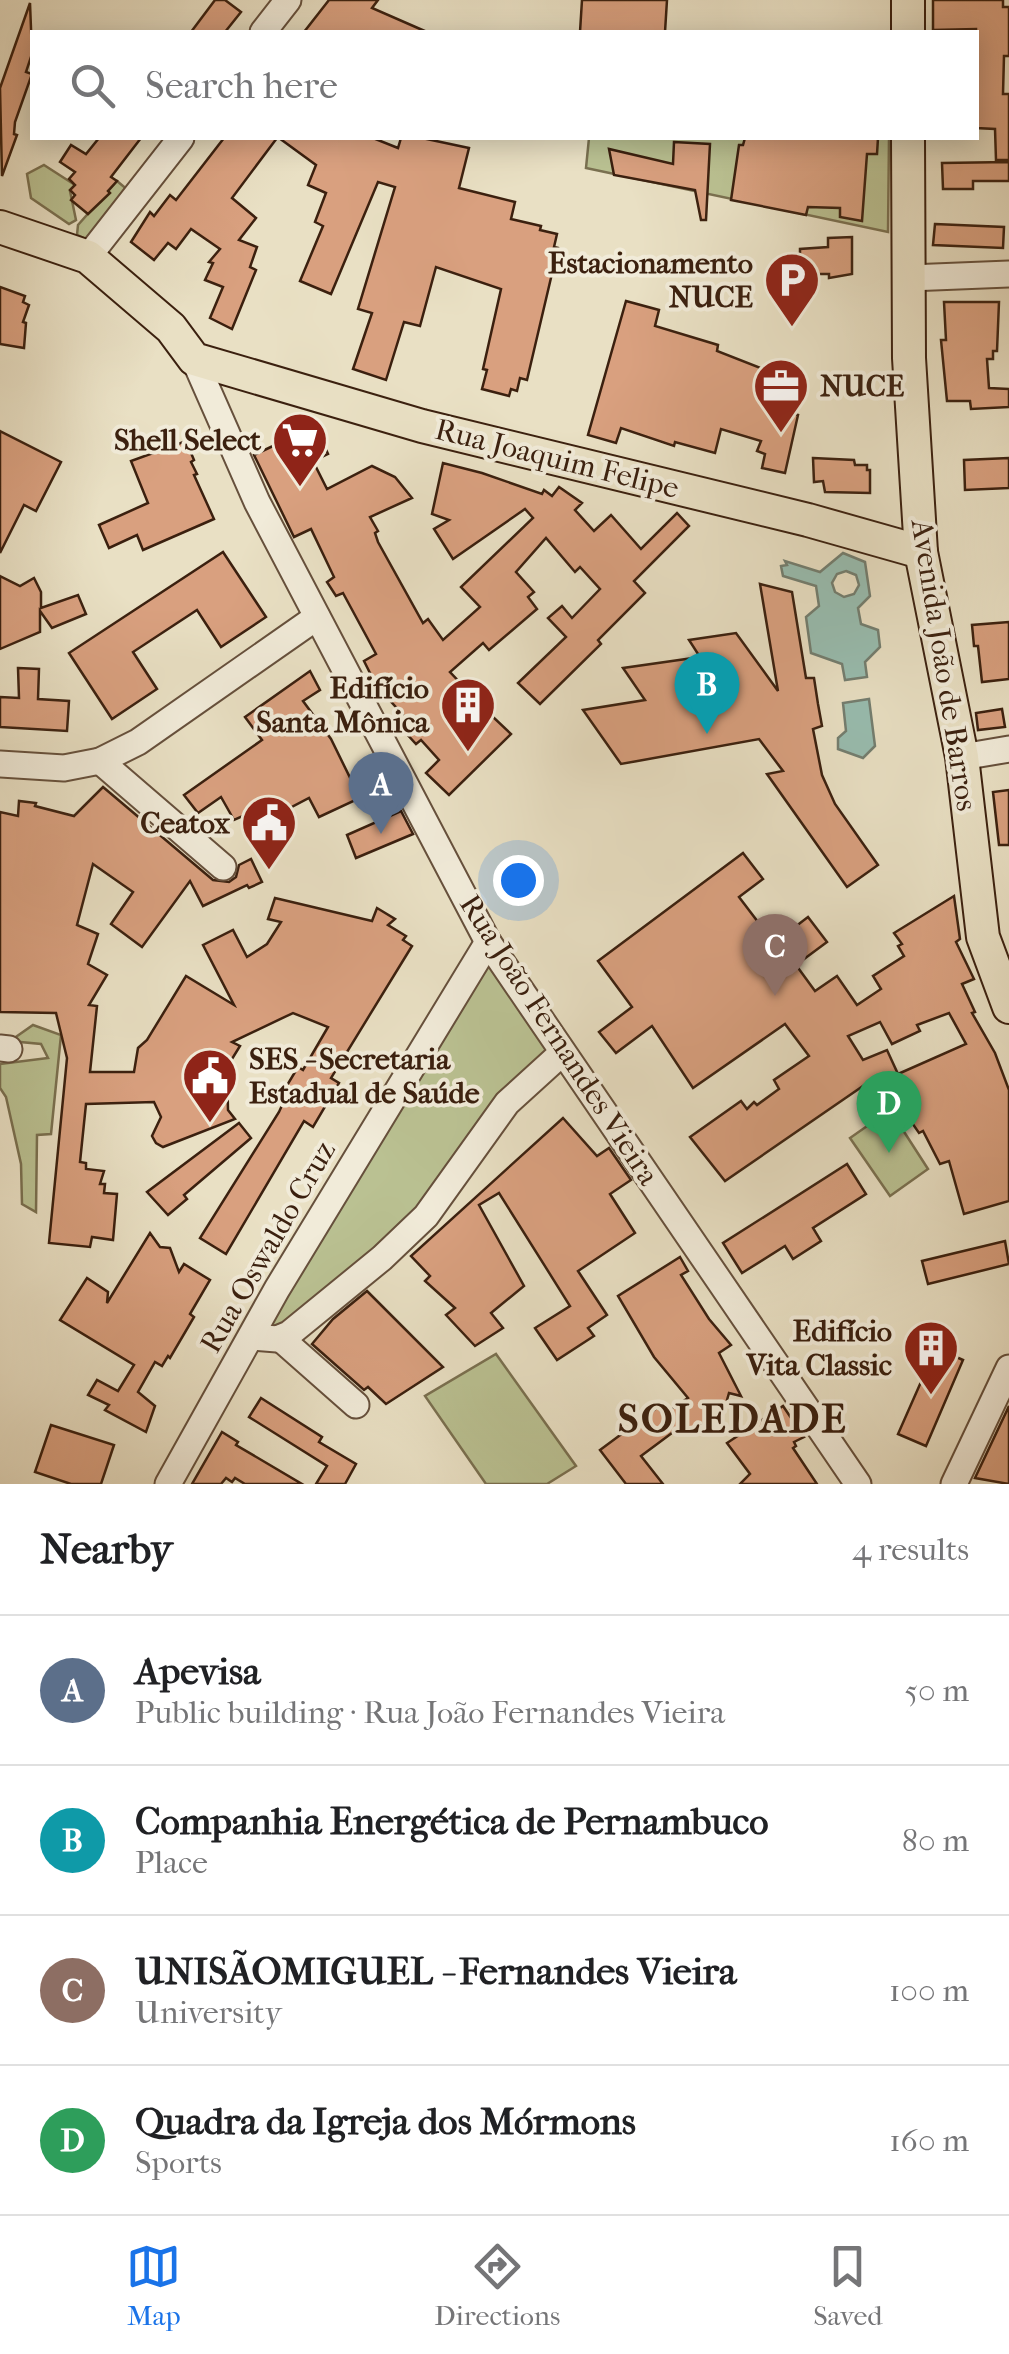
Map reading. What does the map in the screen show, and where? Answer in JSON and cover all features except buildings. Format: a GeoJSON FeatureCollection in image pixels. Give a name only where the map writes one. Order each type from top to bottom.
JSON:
{"type":"FeatureCollection","features":[{"type":"Feature","properties":{"kind":"main road"},"geometry":{"type":"LineString","coordinates":[[908,0],[908,30]]}},
{"type":"Feature","properties":{"kind":"main road","name":"Avenida João de Barros"},"geometry":{"type":"LineString","coordinates":[[908,140],[909,358],[921,552],[962,756],[982,937],[1009,1006]]}},
{"type":"Feature","properties":{"kind":"main road","name":"Rua João Fernandes Vieira"},"geometry":{"type":"LineString","coordinates":[[0,227],[88,257],[171,328],[194,359]]}},
{"type":"Feature","properties":{"kind":"main road","name":"Rua Joaquim Felipe"},"geometry":{"type":"LineString","coordinates":[[194,359],[422,426],[808,520],[921,552]]}},
{"type":"Feature","properties":{"kind":"street"},"geometry":{"type":"LineString","coordinates":[[265,30],[288,0]]}},
{"type":"Feature","properties":{"kind":"street"},"geometry":{"type":"LineString","coordinates":[[88,257],[179,140]]}},
{"type":"Feature","properties":{"kind":"street"},"geometry":{"type":"LineString","coordinates":[[909,278],[1009,274]]}},
{"type":"Feature","properties":{"kind":"street","name":"Rua João Fernandes Vieira"},"geometry":{"type":"LineString","coordinates":[[194,359],[257,502],[488,942],[858,1484]]}},
{"type":"Feature","properties":{"kind":"street"},"geometry":{"type":"LineString","coordinates":[[0,764],[64,768],[100,761],[138,742],[317,618]]}},
{"type":"Feature","properties":{"kind":"street"},"geometry":{"type":"LineString","coordinates":[[962,756],[1009,749]]}},
{"type":"Feature","properties":{"kind":"street"},"geometry":{"type":"LineString","coordinates":[[100,761],[223,867]]}},
{"type":"Feature","properties":{"kind":"street","name":"Rua Oswaldo Cruz"},"geometry":{"type":"LineString","coordinates":[[168,1484],[288,1272],[488,942]]}},
{"type":"Feature","properties":{"kind":"street"},"geometry":{"type":"LineString","coordinates":[[252,1337],[280,1338],[298,1328],[382,1258],[426,1216],[507,1103],[562,1053]]}},
{"type":"Feature","properties":{"kind":"street"},"geometry":{"type":"LineString","coordinates":[[280,1338],[356,1405]]}},
{"type":"Feature","properties":{"kind":"street"},"geometry":{"type":"LineString","coordinates":[[954,1484],[1009,1368]]}},
{"type":"Feature","properties":{"kind":"green space"},"geometry":{"type":"Polygon","coordinates":[[[589,140],[889,140],[888,232],[586,168],[589,140]]]}},
{"type":"Feature","properties":{"kind":"green space"},"geometry":{"type":"Polygon","coordinates":[[[44,165],[75,185],[70,191],[76,220],[69,224],[31,198],[27,174],[44,165]]]}},
{"type":"Feature","properties":{"kind":"green space"},"geometry":{"type":"Polygon","coordinates":[[[117,181],[129,191],[94,243],[77,235],[78,225],[117,181]]]}},
{"type":"Feature","properties":{"kind":"green space"},"geometry":{"type":"Polygon","coordinates":[[[488,962],[551,1046],[421,1207],[276,1334],[264,1323],[488,962]]]}},
{"type":"Feature","properties":{"kind":"green space"},"geometry":{"type":"Polygon","coordinates":[[[33,1025],[61,1035],[51,1134],[37,1135],[36,1212],[22,1204],[21,1164],[6,1097],[0,1088],[0,1064],[48,1058],[41,1044],[10,1041],[33,1025]]]}},
{"type":"Feature","properties":{"kind":"green space"},"geometry":{"type":"Polygon","coordinates":[[[890,1110],[928,1169],[890,1196],[850,1138],[890,1110]]]}},
{"type":"Feature","properties":{"kind":"green space"},"geometry":{"type":"Polygon","coordinates":[[[496,1354],[576,1466],[547,1484],[486,1484],[425,1396],[496,1354]]]}},
{"type":"Feature","properties":{"kind":"water"},"geometry":{"type":"Polygon","coordinates":[[[843,553],[865,562],[870,596],[858,608],[861,624],[878,630],[880,647],[865,662],[867,677],[845,680],[842,664],[811,653],[806,617],[819,606],[816,586],[783,576],[781,566],[787,565],[785,561],[820,572],[843,553]],[[846,571],[837,574],[832,583],[835,592],[844,597],[854,594],[859,585],[856,575],[846,571]]]}},
{"type":"Feature","properties":{"kind":"water"},"geometry":{"type":"Polygon","coordinates":[[[869,699],[875,746],[863,758],[838,749],[838,738],[846,731],[843,703],[869,699]]]}},
{"type":"Feature","properties":{"kind":"place","name":"Estacionamento NUCE"},"geometry":{"type":"Point","coordinates":[792,329]}},
{"type":"Feature","properties":{"kind":"place","name":"NUCE"},"geometry":{"type":"Point","coordinates":[781,435]}},
{"type":"Feature","properties":{"kind":"place","name":"Shell Select"},"geometry":{"type":"Point","coordinates":[300,489]}},
{"type":"Feature","properties":{"kind":"place","name":"Companhia Energética de Pernambuco"},"geometry":{"type":"Point","coordinates":[707,734]}},
{"type":"Feature","properties":{"kind":"place","name":"Edifício Santa Mônica"},"geometry":{"type":"Point","coordinates":[468,754]}},
{"type":"Feature","properties":{"kind":"place","name":"Apevisa"},"geometry":{"type":"Point","coordinates":[381,834]}},
{"type":"Feature","properties":{"kind":"place","name":"Ceatox"},"geometry":{"type":"Point","coordinates":[269,872]}},
{"type":"Feature","properties":{"kind":"place","name":"UNISÃOMIGUEL - Fernandes Vieira"},"geometry":{"type":"Point","coordinates":[775,996]}},
{"type":"Feature","properties":{"kind":"place","name":"SES - Secretaria Estadual de Saúde"},"geometry":{"type":"Point","coordinates":[210,1125]}},
{"type":"Feature","properties":{"kind":"place","name":"Quadra da Igreja dos Mórmons"},"geometry":{"type":"Point","coordinates":[889,1153]}},
{"type":"Feature","properties":{"kind":"place","name":"Edifício Vita Classic"},"geometry":{"type":"Point","coordinates":[931,1397]}},
{"type":"Feature","properties":{"kind":"district","name":"SOLEDADE"},"geometry":{"type":"Point","coordinates":[733,1419]}}]}
